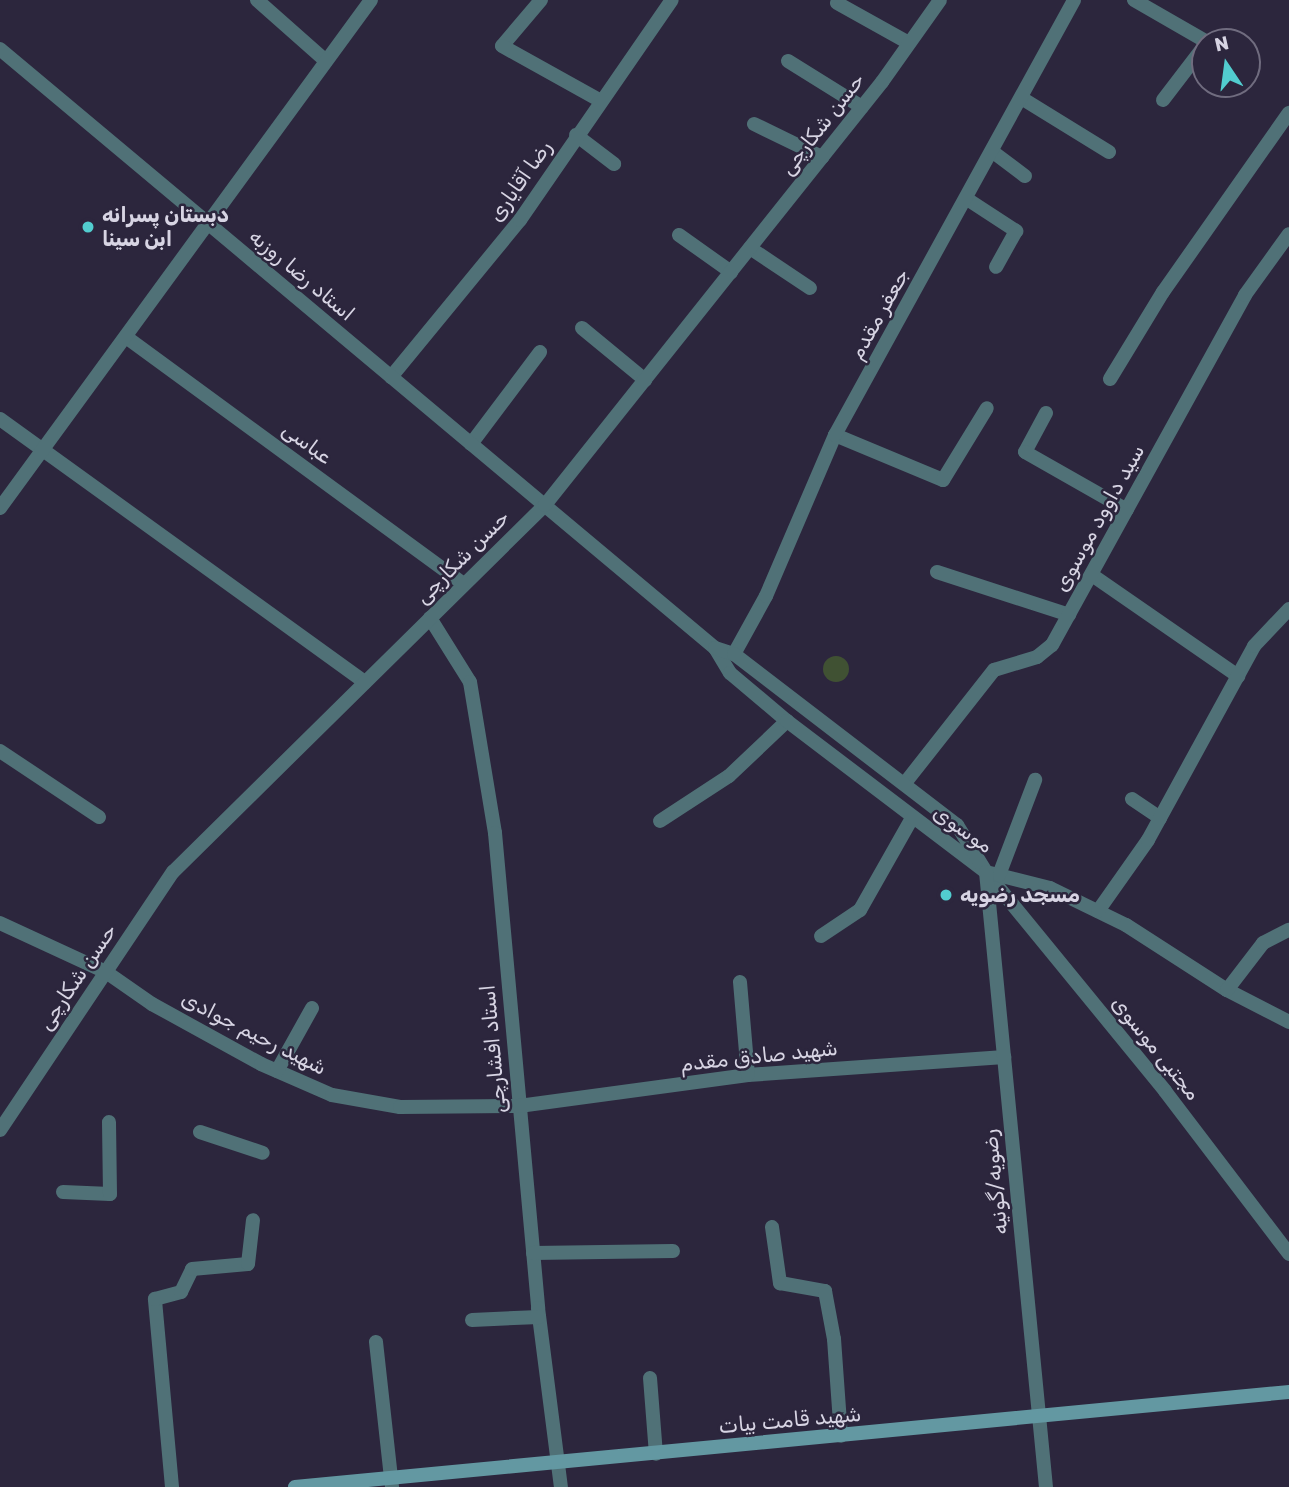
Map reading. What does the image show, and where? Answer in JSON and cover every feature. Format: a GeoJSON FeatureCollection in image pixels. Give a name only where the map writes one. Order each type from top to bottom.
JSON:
{"type":"FeatureCollection","features":[{"type":"Feature","properties":{"kind":"main road","name":"شهید قامت بیات"},"geometry":{"type":"LineString","coordinates":[[295,1487],[392,1482],[558,1463],[1289,1392]]}},
{"type":"Feature","properties":{"kind":"street"},"geometry":{"type":"LineString","coordinates":[[257,0],[326,61]]}},
{"type":"Feature","properties":{"kind":"street"},"geometry":{"type":"LineString","coordinates":[[0,508],[371,0]]}},
{"type":"Feature","properties":{"kind":"street"},"geometry":{"type":"LineString","coordinates":[[541,0],[502,46],[599,100]]}},
{"type":"Feature","properties":{"kind":"street","name":"رضا آقایاری"},"geometry":{"type":"LineString","coordinates":[[391,377],[520,220],[599,100],[672,0]]}},
{"type":"Feature","properties":{"kind":"street","name":"حسن شکارچی"},"geometry":{"type":"LineString","coordinates":[[0,1130],[173,872],[545,505],[862,107],[940,0]]}},
{"type":"Feature","properties":{"kind":"street","name":"جعفر مقدم"},"geometry":{"type":"LineString","coordinates":[[734,654],[766,596],[835,435],[1023,99],[1074,0]]}},
{"type":"Feature","properties":{"kind":"street"},"geometry":{"type":"LineString","coordinates":[[1134,0],[1191,34]]}},
{"type":"Feature","properties":{"kind":"street"},"geometry":{"type":"LineString","coordinates":[[837,3],[909,43]]}},
{"type":"Feature","properties":{"kind":"street","name":"استاد رضا روزبه"},"geometry":{"type":"LineString","coordinates":[[0,49],[545,505]]}},
{"type":"Feature","properties":{"kind":"street"},"geometry":{"type":"LineString","coordinates":[[788,61],[862,107]]}},
{"type":"Feature","properties":{"kind":"street"},"geometry":{"type":"LineString","coordinates":[[1163,100],[1191,63]]}},
{"type":"Feature","properties":{"kind":"street"},"geometry":{"type":"LineString","coordinates":[[1023,99],[1109,152]]}},
{"type":"Feature","properties":{"kind":"street"},"geometry":{"type":"LineString","coordinates":[[1110,379],[1163,292],[1289,113]]}},
{"type":"Feature","properties":{"kind":"street"},"geometry":{"type":"LineString","coordinates":[[754,124],[822,157]]}},
{"type":"Feature","properties":{"kind":"street"},"geometry":{"type":"LineString","coordinates":[[576,135],[614,164]]}},
{"type":"Feature","properties":{"kind":"street"},"geometry":{"type":"LineString","coordinates":[[993,152],[1025,176]]}},
{"type":"Feature","properties":{"kind":"street"},"geometry":{"type":"LineString","coordinates":[[967,199],[1016,231],[996,267]]}},
{"type":"Feature","properties":{"kind":"street","name":"سید داوود موسوی"},"geometry":{"type":"LineString","coordinates":[[905,783],[994,670],[1037,657],[1052,645],[1244,295],[1289,234]]}},
{"type":"Feature","properties":{"kind":"street"},"geometry":{"type":"LineString","coordinates":[[679,235],[731,272]]}},
{"type":"Feature","properties":{"kind":"street"},"geometry":{"type":"LineString","coordinates":[[750,248],[810,288]]}},
{"type":"Feature","properties":{"kind":"street"},"geometry":{"type":"LineString","coordinates":[[582,328],[645,380]]}},
{"type":"Feature","properties":{"kind":"street","name":"عباسی"},"geometry":{"type":"LineString","coordinates":[[126,337],[464,584]]}},
{"type":"Feature","properties":{"kind":"street"},"geometry":{"type":"LineString","coordinates":[[471,444],[540,352]]}},
{"type":"Feature","properties":{"kind":"street"},"geometry":{"type":"LineString","coordinates":[[835,435],[943,480],[987,408]]}},
{"type":"Feature","properties":{"kind":"street"},"geometry":{"type":"LineString","coordinates":[[1045,413],[1025,452],[1128,510]]}},
{"type":"Feature","properties":{"kind":"street"},"geometry":{"type":"LineString","coordinates":[[0,419],[365,682]]}},
{"type":"Feature","properties":{"kind":"street","name":"موسوی"},"geometry":{"type":"LineString","coordinates":[[545,505],[715,648],[730,673],[787,721],[912,818],[992,874]]}},
{"type":"Feature","properties":{"kind":"street"},"geometry":{"type":"LineString","coordinates":[[937,572],[1069,615]]}},
{"type":"Feature","properties":{"kind":"street"},"geometry":{"type":"LineString","coordinates":[[1092,575],[1238,676]]}},
{"type":"Feature","properties":{"kind":"street"},"geometry":{"type":"LineString","coordinates":[[1098,911],[1160,818],[1254,646],[1289,609]]}},
{"type":"Feature","properties":{"kind":"street","name":"استاد افشارچی"},"geometry":{"type":"LineString","coordinates":[[430,618],[470,682],[495,833],[539,1317],[561,1487]]}},
{"type":"Feature","properties":{"kind":"street","name":"موسوی"},"geometry":{"type":"LineString","coordinates":[[715,648],[734,654],[957,825],[992,874]]}},
{"type":"Feature","properties":{"kind":"street"},"geometry":{"type":"LineString","coordinates":[[660,821],[729,776],[787,721]]}},
{"type":"Feature","properties":{"kind":"street"},"geometry":{"type":"LineString","coordinates":[[0,751],[99,817]]}},
{"type":"Feature","properties":{"kind":"street"},"geometry":{"type":"LineString","coordinates":[[1035,780],[992,874],[1050,888],[1098,911],[1227,990],[1289,1022]]}},
{"type":"Feature","properties":{"kind":"street"},"geometry":{"type":"LineString","coordinates":[[1132,799],[1160,818]]}},
{"type":"Feature","properties":{"kind":"street"},"geometry":{"type":"LineString","coordinates":[[821,936],[860,910],[912,818]]}},
{"type":"Feature","properties":{"kind":"street","name":"رضویه/گونیه"},"geometry":{"type":"LineString","coordinates":[[992,874],[1004,1057],[1046,1487]]}},
{"type":"Feature","properties":{"kind":"street","name":"مجتبی موسوی"},"geometry":{"type":"LineString","coordinates":[[992,874],[1165,1091],[1289,1254]]}},
{"type":"Feature","properties":{"kind":"street","name":"شهید رحیم جوادی"},"geometry":{"type":"LineString","coordinates":[[0,923],[106,972],[152,1004],[277,1071],[332,1095],[400,1107],[519,1106]]}},
{"type":"Feature","properties":{"kind":"street"},"geometry":{"type":"LineString","coordinates":[[1227,990],[1263,943],[1289,930]]}},
{"type":"Feature","properties":{"kind":"street"},"geometry":{"type":"LineString","coordinates":[[740,982],[748,1075]]}},
{"type":"Feature","properties":{"kind":"street"},"geometry":{"type":"LineString","coordinates":[[277,1071],[312,1008]]}},
{"type":"Feature","properties":{"kind":"street","name":"شهید صادق مقدم"},"geometry":{"type":"LineString","coordinates":[[519,1106],[748,1075],[1004,1057]]}},
{"type":"Feature","properties":{"kind":"street"},"geometry":{"type":"LineString","coordinates":[[63,1192],[110,1194],[109,1122]]}},
{"type":"Feature","properties":{"kind":"street"},"geometry":{"type":"LineString","coordinates":[[200,1132],[263,1153]]}},
{"type":"Feature","properties":{"kind":"street"},"geometry":{"type":"LineString","coordinates":[[172,1487],[155,1299],[181,1292],[192,1269],[248,1264],[253,1220]]}},
{"type":"Feature","properties":{"kind":"street"},"geometry":{"type":"LineString","coordinates":[[772,1227],[780,1283],[825,1291],[834,1339],[841,1436]]}},
{"type":"Feature","properties":{"kind":"street"},"geometry":{"type":"LineString","coordinates":[[533,1254],[673,1251]]}},
{"type":"Feature","properties":{"kind":"street"},"geometry":{"type":"LineString","coordinates":[[472,1320],[539,1317]]}},
{"type":"Feature","properties":{"kind":"street"},"geometry":{"type":"LineString","coordinates":[[376,1342],[392,1482]]}},
{"type":"Feature","properties":{"kind":"street"},"geometry":{"type":"LineString","coordinates":[[650,1378],[656,1454]]}},
{"type":"Feature","properties":{"kind":"green space"},"geometry":{"type":"Polygon","coordinates":[[[836,656],[845,660],[849,669],[845,678],[836,682],[827,678],[823,669],[827,660],[836,656]]]}},
{"type":"Feature","properties":{"kind":"place","name":"دبستان پسرانه ابن سینا"},"geometry":{"type":"Point","coordinates":[88,227]}},
{"type":"Feature","properties":{"kind":"place","name":"مسجد رضویه"},"geometry":{"type":"Point","coordinates":[946,895]}}]}
